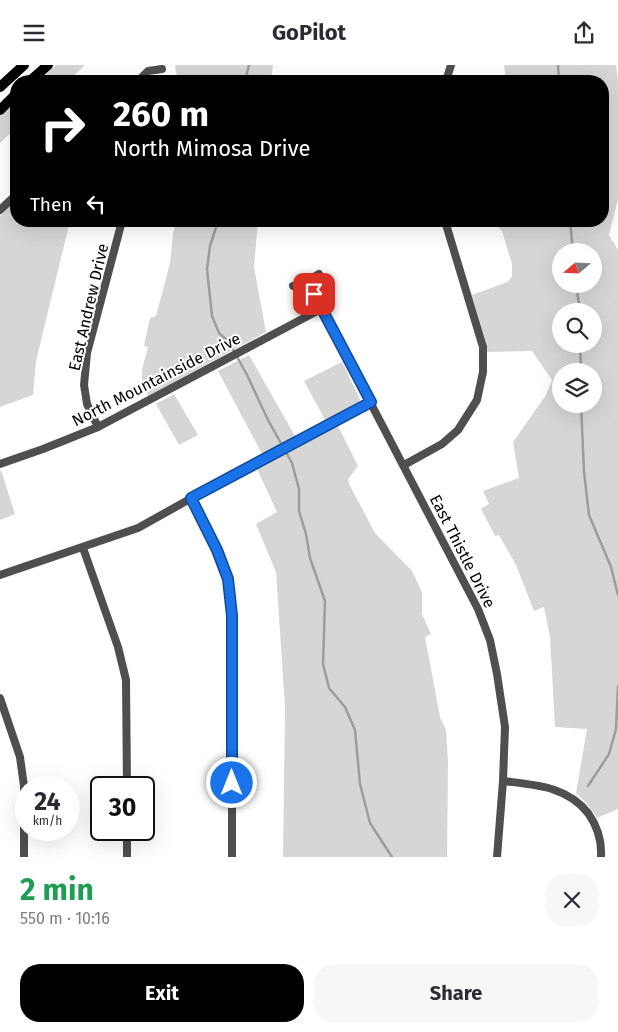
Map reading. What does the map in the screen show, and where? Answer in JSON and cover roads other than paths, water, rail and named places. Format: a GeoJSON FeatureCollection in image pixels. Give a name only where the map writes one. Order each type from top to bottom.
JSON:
{"type":"FeatureCollection","features":[{"type":"Feature","properties":{"kind":"main road"},"geometry":{"type":"LineString","coordinates":[[13,75],[24,65]]}},
{"type":"Feature","properties":{"kind":"main road"},"geometry":{"type":"LineString","coordinates":[[37,75],[48,65]]}},
{"type":"Feature","properties":{"kind":"main road"},"geometry":{"type":"LineString","coordinates":[[0,87],[10,78]]}},
{"type":"Feature","properties":{"kind":"main road"},"geometry":{"type":"LineString","coordinates":[[0,110],[10,100]]}},
{"type":"Feature","properties":{"kind":"street"},"geometry":{"type":"LineString","coordinates":[[144,75],[148,71],[162,69]]}},
{"type":"Feature","properties":{"kind":"street"},"geometry":{"type":"LineString","coordinates":[[0,210],[10,201]]}},
{"type":"Feature","properties":{"kind":"street","name":"East Andrew Drive"},"geometry":{"type":"LineString","coordinates":[[98,427],[87,404],[84,385],[87,353],[120,227]]}},
{"type":"Feature","properties":{"kind":"street"},"geometry":{"type":"LineString","coordinates":[[404,465],[442,443],[458,429],[476,400],[483,372],[483,347],[447,227]]}},
{"type":"Feature","properties":{"kind":"street"},"geometry":{"type":"LineString","coordinates":[[293,286],[307,281],[319,273]]}},
{"type":"Feature","properties":{"kind":"street","name":"East Thistle Drive"},"geometry":{"type":"LineString","coordinates":[[307,281],[478,609],[490,640],[506,727],[504,781],[497,857]]}},
{"type":"Feature","properties":{"kind":"street","name":"North Mountainside Drive"},"geometry":{"type":"LineString","coordinates":[[0,464],[98,427],[322,309]]}},
{"type":"Feature","properties":{"kind":"street"},"geometry":{"type":"LineString","coordinates":[[0,575],[138,528],[371,402]]}},
{"type":"Feature","properties":{"kind":"street"},"geometry":{"type":"LineString","coordinates":[[191,498],[217,550],[228,579],[232,616],[232,857]]}},
{"type":"Feature","properties":{"kind":"street"},"geometry":{"type":"LineString","coordinates":[[83,548],[118,647],[126,680],[127,776]]}},
{"type":"Feature","properties":{"kind":"street"},"geometry":{"type":"LineString","coordinates":[[0,698],[20,757],[24,786],[24,857]]}},
{"type":"Feature","properties":{"kind":"street"},"geometry":{"type":"LineString","coordinates":[[504,781],[548,787],[572,797],[594,821],[599,834],[600,857]]}},
{"type":"Feature","properties":{"kind":"street"},"geometry":{"type":"LineString","coordinates":[[127,841],[127,857]]}},
{"type":"Feature","properties":{"kind":"waterway"},"geometry":{"type":"LineString","coordinates":[[246,75],[249,65]]}},
{"type":"Feature","properties":{"kind":"waterway"},"geometry":{"type":"LineString","coordinates":[[558,65],[559,75]]}},
{"type":"Feature","properties":{"kind":"waterway"},"geometry":{"type":"LineString","coordinates":[[216,227],[210,246],[207,269],[212,316],[219,333],[229,342],[247,375],[268,420],[292,463],[299,489],[299,511],[306,534],[310,558],[325,601],[323,664],[329,688],[345,707],[355,730],[360,784],[370,823],[392,857]]}},
{"type":"Feature","properties":{"kind":"waterway"},"geometry":{"type":"LineString","coordinates":[[571,227],[572,243]]}},
{"type":"Feature","properties":{"kind":"waterway"},"geometry":{"type":"LineString","coordinates":[[577,293],[579,303]]}},
{"type":"Feature","properties":{"kind":"waterway"},"geometry":{"type":"LineString","coordinates":[[580,353],[581,363]]}},
{"type":"Feature","properties":{"kind":"waterway"},"geometry":{"type":"LineString","coordinates":[[581,413],[584,472],[589,515],[611,567],[618,595]]}},
{"type":"Feature","properties":{"kind":"waterway"},"geometry":{"type":"LineString","coordinates":[[588,786],[609,754],[616,729],[618,686]]}}]}
